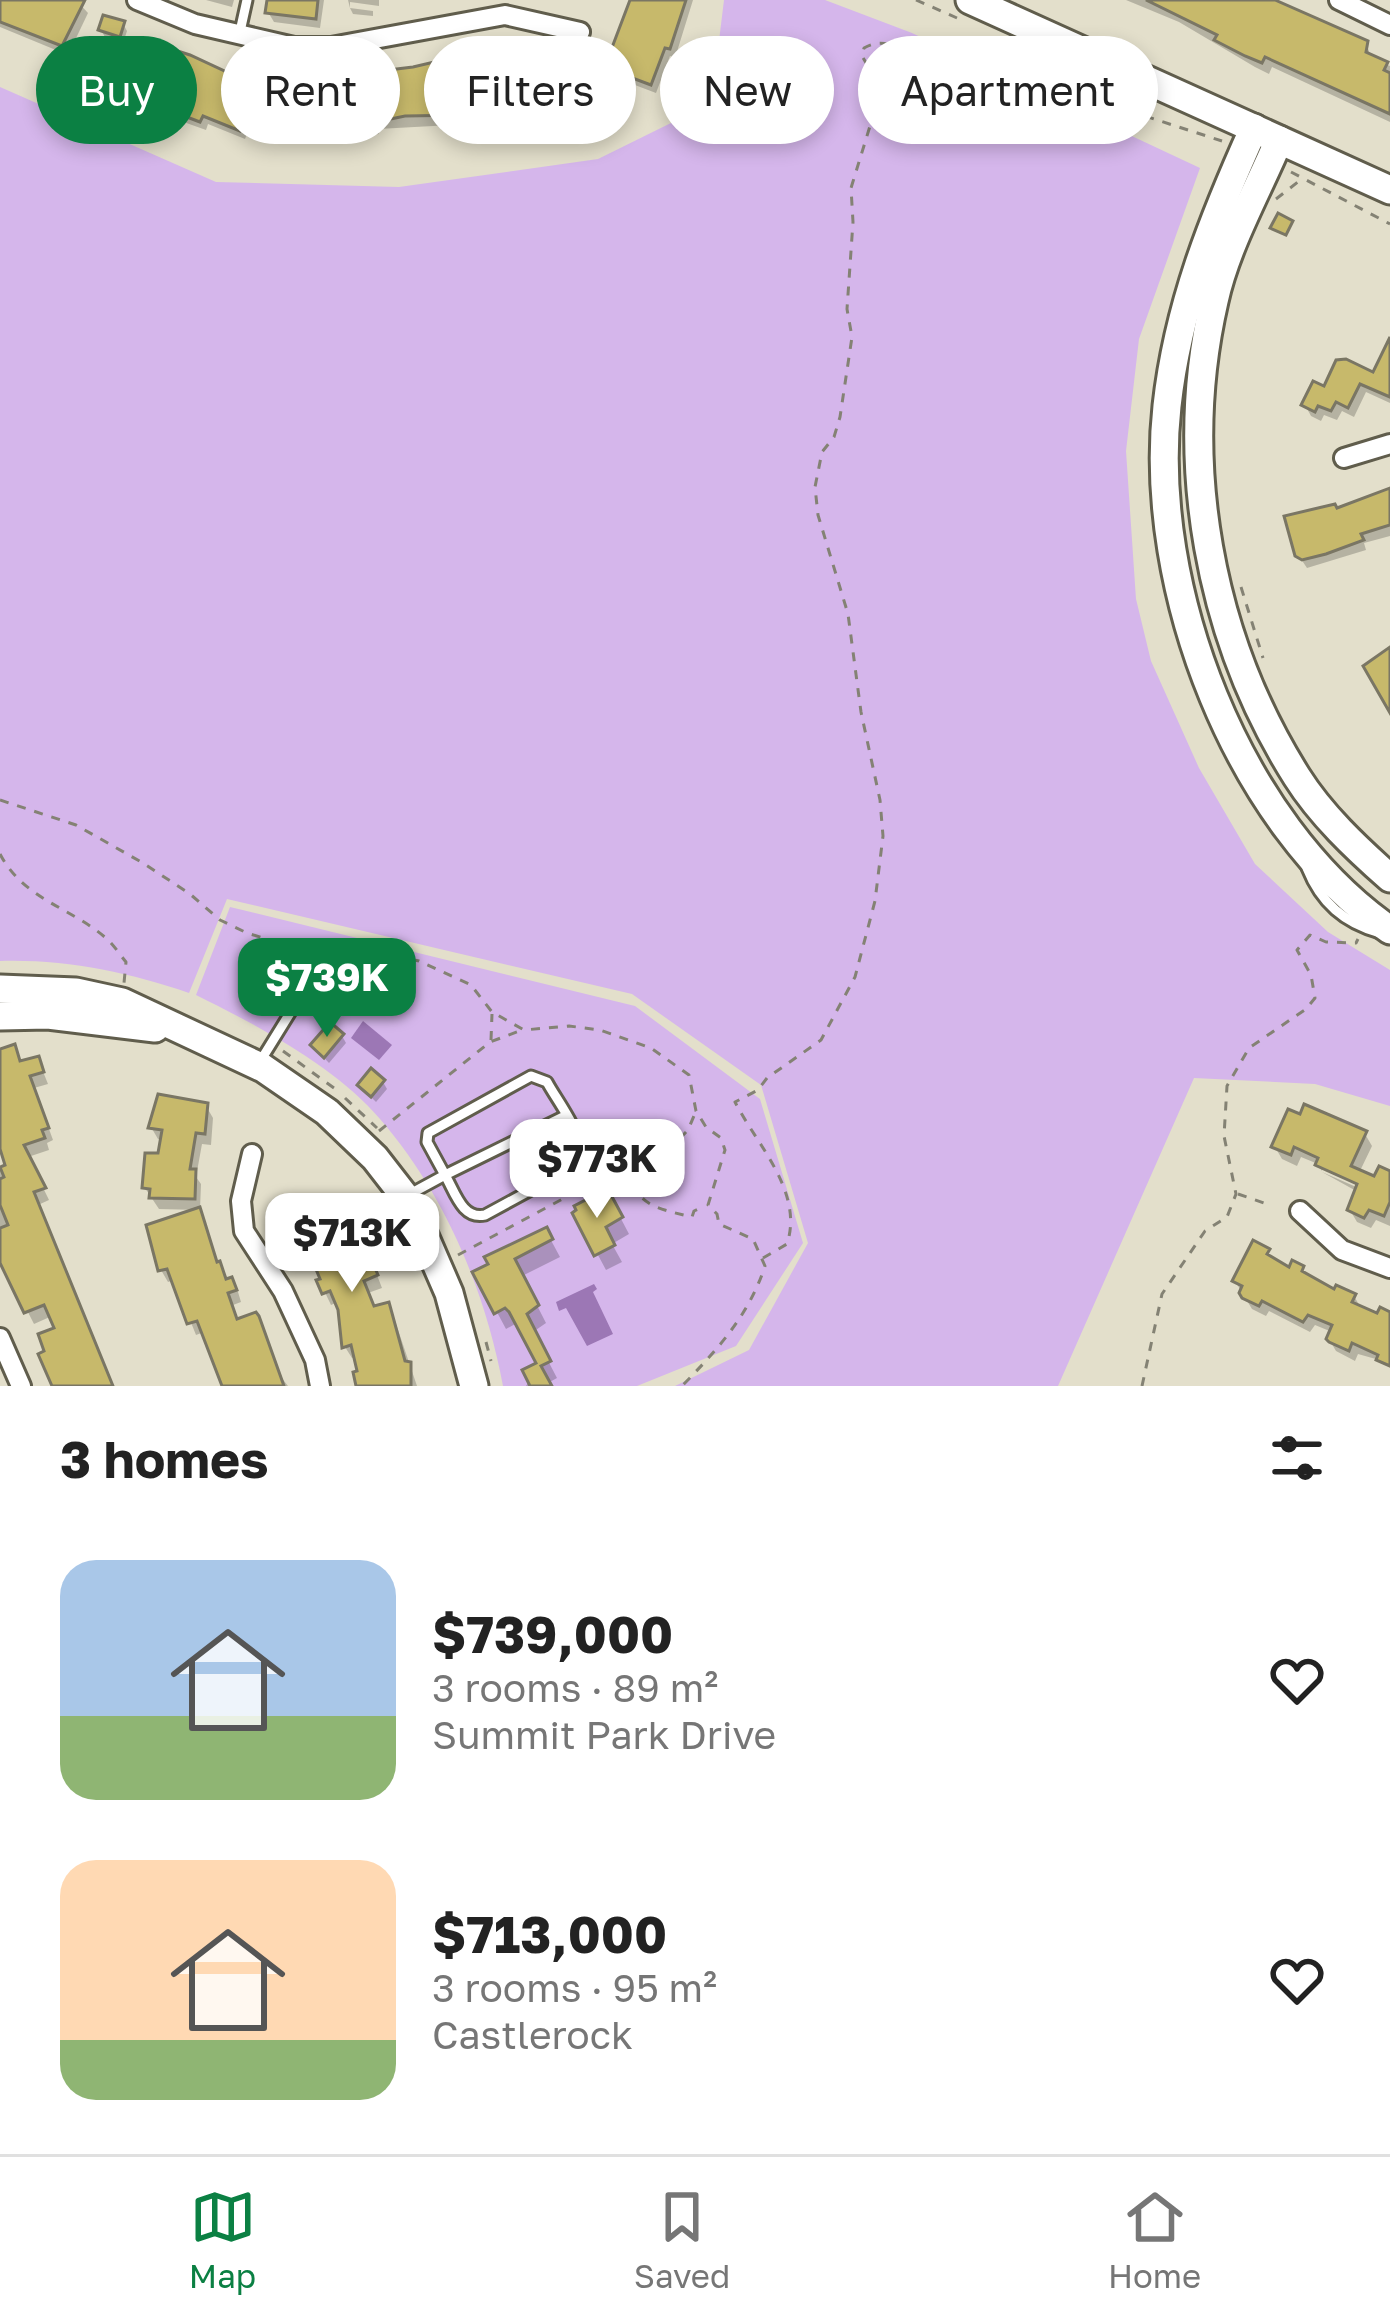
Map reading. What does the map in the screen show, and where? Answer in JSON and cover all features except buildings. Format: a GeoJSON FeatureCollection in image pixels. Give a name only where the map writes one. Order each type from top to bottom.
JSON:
{"type":"FeatureCollection","features":[{"type":"Feature","properties":{"kind":"street"},"geometry":{"type":"LineString","coordinates":[[137,0],[236,36]]}},
{"type":"Feature","properties":{"kind":"street"},"geometry":{"type":"LineString","coordinates":[[1339,0],[1390,25]]}},
{"type":"Feature","properties":{"kind":"street"},"geometry":{"type":"LineString","coordinates":[[969,12],[1262,146],[1390,190]]}},
{"type":"Feature","properties":{"kind":"street"},"geometry":{"type":"LineString","coordinates":[[391,36],[505,15],[580,32]]}},
{"type":"Feature","properties":{"kind":"street"},"geometry":{"type":"LineString","coordinates":[[1262,146],[1215,295],[1203,352],[1198,471],[1206,540],[1225,620],[1259,708],[1298,779],[1343,833],[1390,878]]}},
{"type":"Feature","properties":{"kind":"street"},"geometry":{"type":"LineString","coordinates":[[1262,146],[1201,249],[1185,307],[1167,410],[1168,519],[1185,608],[1210,686],[1252,772],[1310,857],[1388,926]]}},
{"type":"Feature","properties":{"kind":"street"},"geometry":{"type":"LineString","coordinates":[[1344,458],[1390,444]]}},
{"type":"Feature","properties":{"kind":"street"},"geometry":{"type":"LineString","coordinates":[[1310,857],[1343,833]]}},
{"type":"Feature","properties":{"kind":"street"},"geometry":{"type":"LineString","coordinates":[[0,988],[76,992],[122,1001],[258,1065],[327,1112],[375,1158],[406,1197],[449,1293],[474,1386]]}},
{"type":"Feature","properties":{"kind":"street"},"geometry":{"type":"LineString","coordinates":[[0,1016],[48,1015],[195,1034]]}},
{"type":"Feature","properties":{"kind":"street"},"geometry":{"type":"LineString","coordinates":[[251,1154],[241,1201],[244,1231],[283,1291],[315,1360],[320,1386]]}},
{"type":"Feature","properties":{"kind":"street"},"geometry":{"type":"LineString","coordinates":[[1300,1211],[1342,1250],[1390,1268]]}},
{"type":"Feature","properties":{"kind":"street"},"geometry":{"type":"LineString","coordinates":[[0,1338],[21,1386]]}},
{"type":"Feature","properties":{"kind":"lane"},"geometry":{"type":"LineString","coordinates":[[239,36],[247,0]]}},
{"type":"Feature","properties":{"kind":"lane"},"geometry":{"type":"LineString","coordinates":[[248,982],[295,1005],[258,1065]]}},
{"type":"Feature","properties":{"kind":"lane"},"geometry":{"type":"LineString","coordinates":[[531,1076],[547,1082],[583,1150],[577,1165],[476,1217],[466,1213],[445,1175],[427,1142],[428,1133],[531,1076]]}},
{"type":"Feature","properties":{"kind":"lane"},"geometry":{"type":"LineString","coordinates":[[406,1197],[566,1116]]}},
{"type":"Feature","properties":{"kind":"path"},"geometry":{"type":"LineString","coordinates":[[916,0],[969,12]]}},
{"type":"Feature","properties":{"kind":"path"},"geometry":{"type":"LineString","coordinates":[[763,1258],[787,1244],[789,1209],[783,1183],[735,1102],[758,1090],[767,1078],[821,1040],[841,1008],[855,977],[875,902],[883,836],[848,614],[818,514],[815,488],[822,452],[834,437],[840,417],[852,337],[847,309],[851,188],[874,113],[864,48],[877,42],[896,46],[926,63],[966,72],[982,62],[987,32],[1101,99],[1156,122],[1262,146],[1303,178],[1390,224]]}},
{"type":"Feature","properties":{"kind":"path"},"geometry":{"type":"LineString","coordinates":[[1272,206],[1303,178]]}},
{"type":"Feature","properties":{"kind":"path"},"geometry":{"type":"LineString","coordinates":[[1238,579],[1266,666]]}},
{"type":"Feature","properties":{"kind":"path"},"geometry":{"type":"LineString","coordinates":[[0,800],[76,824],[190,894],[220,920]]}},
{"type":"Feature","properties":{"kind":"path"},"geometry":{"type":"LineString","coordinates":[[0,854],[11,876],[108,939],[126,962],[122,1001]]}},
{"type":"Feature","properties":{"kind":"path"},"geometry":{"type":"LineString","coordinates":[[1142,1386],[1162,1294],[1205,1231],[1227,1217],[1236,1194],[1224,1136],[1226,1086],[1250,1048],[1315,998],[1311,975],[1297,950],[1304,941],[1310,935],[1326,942],[1356,943]]}},
{"type":"Feature","properties":{"kind":"path"},"geometry":{"type":"LineString","coordinates":[[490,1042],[492,1012]]}},
{"type":"Feature","properties":{"kind":"path"},"geometry":{"type":"LineString","coordinates":[[379,1131],[490,1042],[524,1030]]}},
{"type":"Feature","properties":{"kind":"path"},"geometry":{"type":"LineString","coordinates":[[458,1255],[621,1167],[668,1151],[688,1130],[696,1111]]}},
{"type":"Feature","properties":{"kind":"path"},"geometry":{"type":"LineString","coordinates":[[688,1130],[706,1127]]}},
{"type":"Feature","properties":{"kind":"path"},"geometry":{"type":"LineString","coordinates":[[621,1167],[639,1200],[652,1207],[692,1217],[694,1210],[708,1205]]}},
{"type":"Feature","properties":{"kind":"path"},"geometry":{"type":"LineString","coordinates":[[1236,1194],[1267,1204]]}},
{"type":"Feature","properties":{"kind":"shaded area"},"geometry":{"type":"Polygon","coordinates":[[[724,0],[825,0],[918,36],[858,36],[858,144],[1149,144],[1200,168],[1139,339],[1126,451],[1136,599],[1151,661],[1199,768],[1255,864],[1328,932],[1390,970],[1390,1106],[1315,1084],[1194,1078],[1058,1386],[675,1386],[749,1350],[808,1243],[761,1085],[632,994],[227,899],[189,993],[96,968],[0,961],[0,87],[36,103],[36,144],[130,144],[216,182],[399,187],[598,159],[660,128],[660,144],[834,144],[834,36],[720,36],[724,0]]]}},
{"type":"Feature","properties":{"kind":"shaded area"},"geometry":{"type":"Polygon","coordinates":[[[230,907],[635,1006],[760,1099],[803,1243],[736,1346],[637,1386],[503,1386],[485,1314],[459,1245],[403,1148],[362,1100],[319,1065],[196,995],[230,907]]]}},
{"type":"Feature","properties":{"kind":"shaded area"},"geometry":{"type":"Polygon","coordinates":[[[363,1021],[392,1045],[379,1060],[351,1038],[363,1021]]]}},
{"type":"Feature","properties":{"kind":"shaded area"},"geometry":{"type":"Polygon","coordinates":[[[594,1284],[593,1292],[613,1334],[587,1346],[566,1308],[559,1311],[556,1302],[594,1284]]]}}]}
